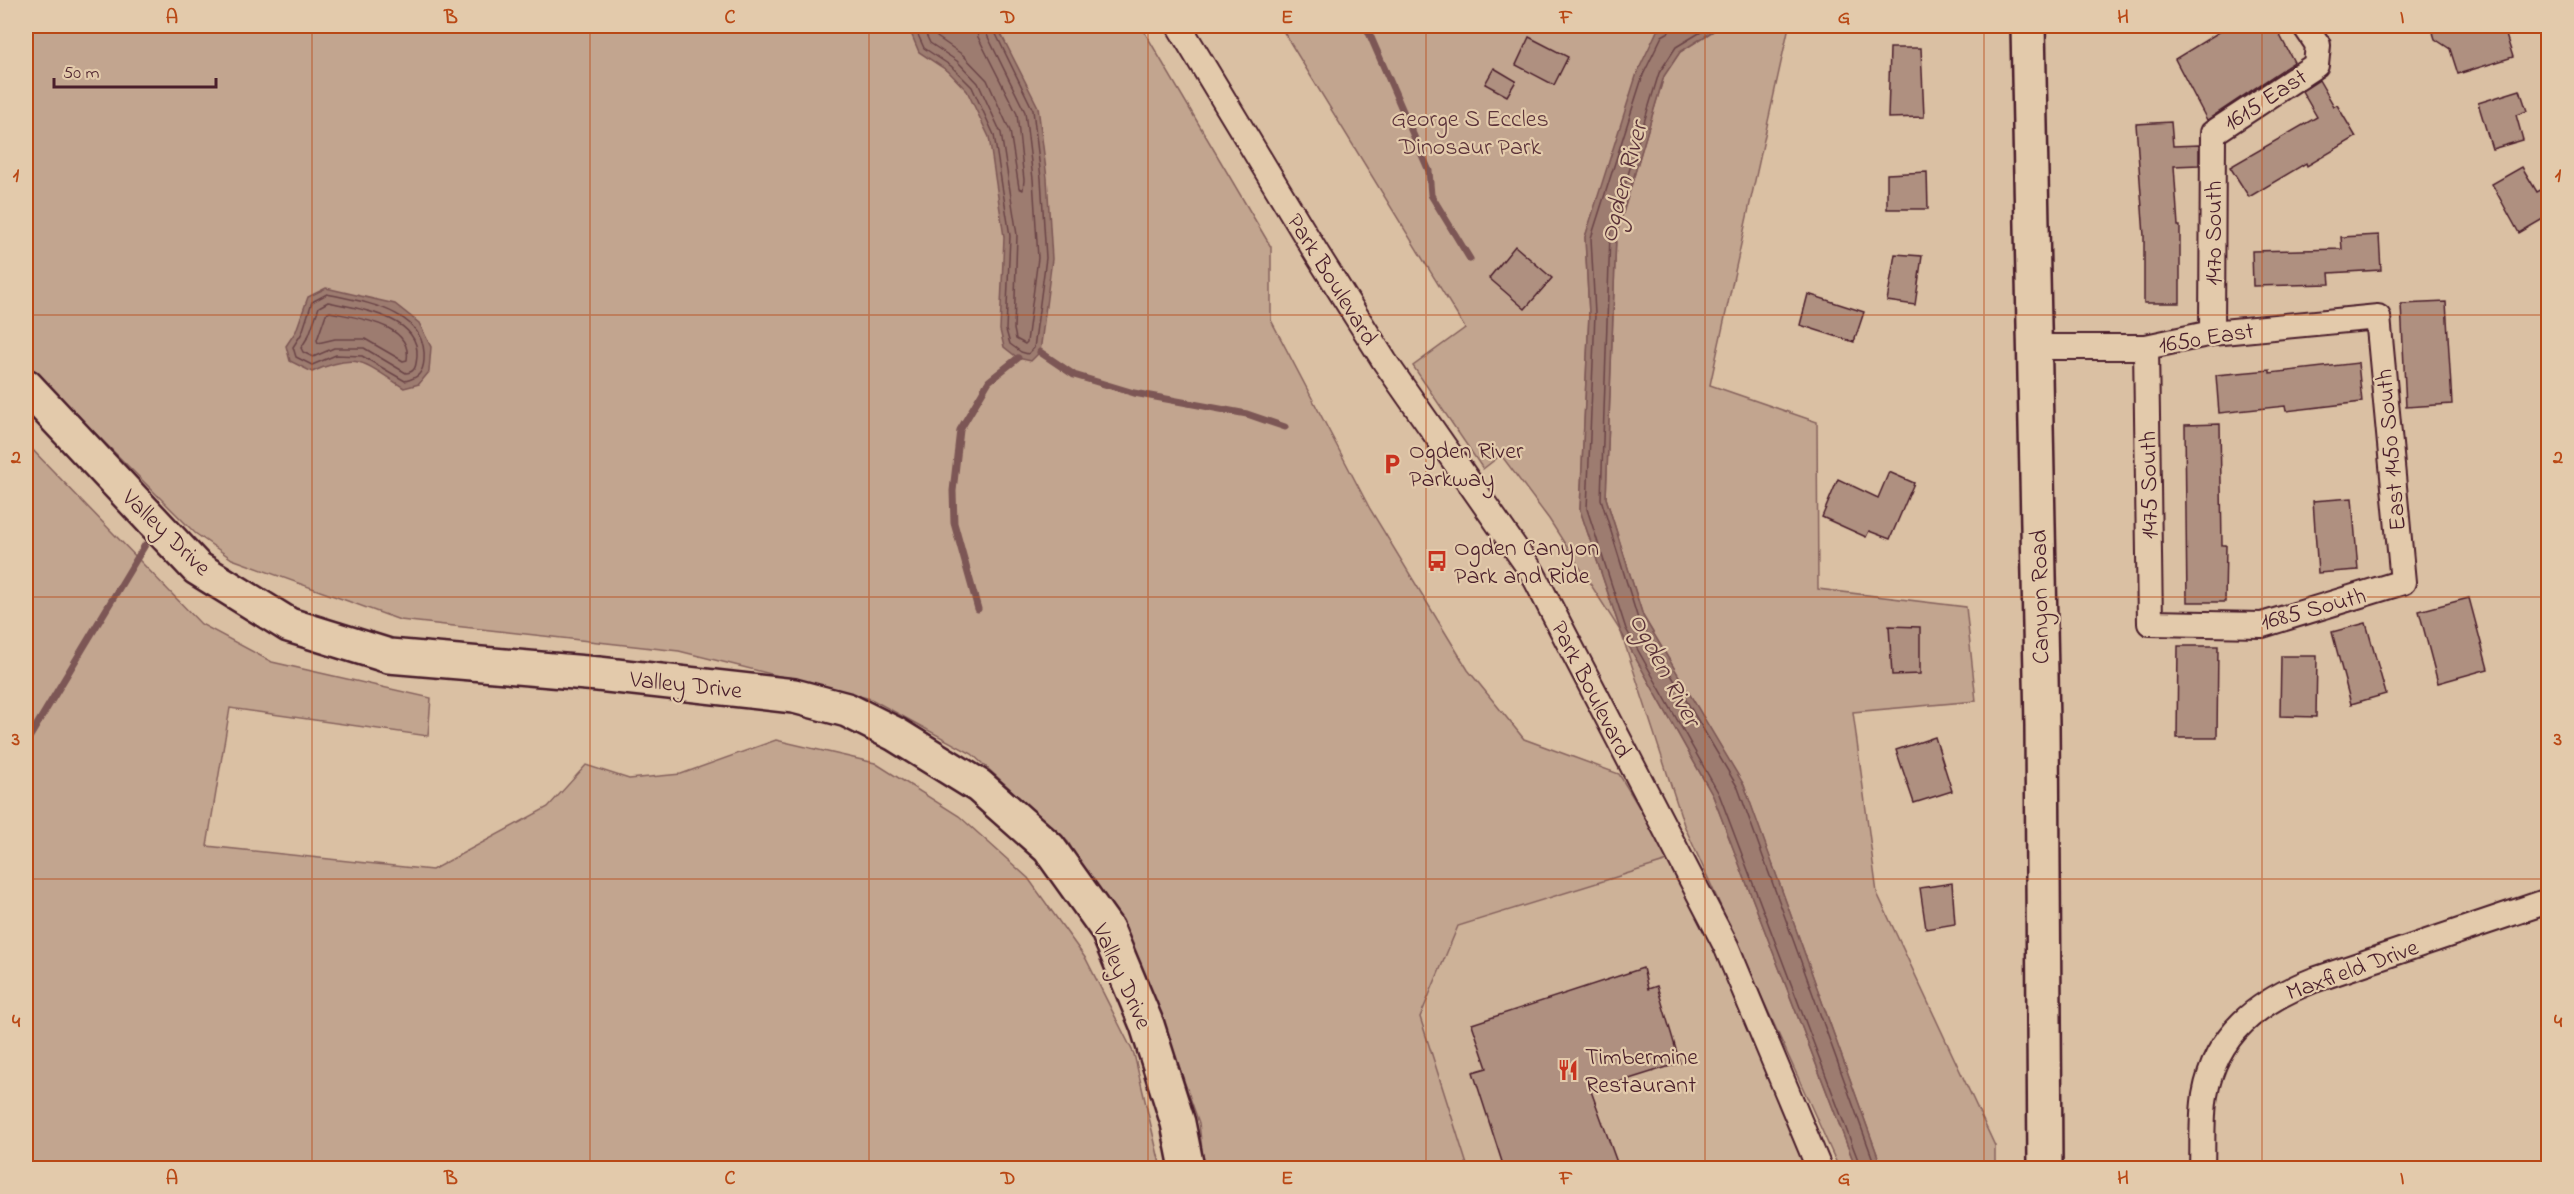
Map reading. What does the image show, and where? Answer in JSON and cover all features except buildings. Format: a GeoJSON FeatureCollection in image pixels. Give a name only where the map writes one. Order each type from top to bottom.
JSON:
{"type":"FeatureCollection","features":[{"type":"Feature","properties":{"kind":"street","name":"Park Boulevard"},"geometry":{"type":"LineString","coordinates":[[1179,26],[1385,363],[1532,572],[1726,946],[1820,1168]]}},
{"type":"Feature","properties":{"kind":"street","name":"Canyon Road"},"geometry":{"type":"LineString","coordinates":[[2028,26],[2042,714],[2045,1168]]}},
{"type":"Feature","properties":{"kind":"street","name":"1615 East"},"geometry":{"type":"LineString","coordinates":[[2213,133],[2316,65],[2318,45],[2305,26]]}},
{"type":"Feature","properties":{"kind":"street","name":"1470 South"},"geometry":{"type":"LineString","coordinates":[[2212,333],[2213,133]]}},
{"type":"Feature","properties":{"kind":"street","name":"1650 East"},"geometry":{"type":"LineString","coordinates":[[2034,347],[2146,347],[2212,333],[2378,317]]}},
{"type":"Feature","properties":{"kind":"street","name":"East 1450 South"},"geometry":{"type":"LineString","coordinates":[[2378,317],[2403,582]]}},
{"type":"Feature","properties":{"kind":"street","name":"1475 South"},"geometry":{"type":"LineString","coordinates":[[2146,347],[2150,623]]}},
{"type":"Feature","properties":{"kind":"street","name":"Valley Drive"},"geometry":{"type":"LineString","coordinates":[[26,386],[197,568],[289,625],[389,656],[794,696],[847,710],[895,734],[979,786],[1048,848],[1107,929],[1147,1025],[1178,1123],[1187,1168]]}},
{"type":"Feature","properties":{"kind":"street","name":"1685 South"},"geometry":{"type":"LineString","coordinates":[[2150,623],[2262,625],[2403,582]]}},
{"type":"Feature","properties":{"kind":"street","name":"Maxfield Drive"},"geometry":{"type":"LineString","coordinates":[[2202,1168],[2205,1094],[2216,1060],[2236,1028],[2253,1012],[2293,988],[2314,980],[2548,901]]}},
{"type":"Feature","properties":{"kind":"shaded area"},"geometry":{"type":"Polygon","coordinates":[[[1671,860],[1777,1094],[1805,1168],[1468,1168],[1420,1017],[1458,926],[1671,860]]]}},
{"type":"Feature","properties":{"kind":"green space"},"geometry":{"type":"Polygon","coordinates":[[[26,26],[1141,26],[1271,247],[1271,320],[1370,509],[1468,670],[1524,739],[1619,774],[1671,860],[1458,926],[1420,1017],[1468,1168],[1204,1168],[1199,1123],[1166,1030],[1132,955],[1068,842],[972,754],[871,699],[679,651],[400,620],[232,559],[195,533],[26,364],[26,26]]]}},
{"type":"Feature","properties":{"kind":"green space","name":"George S Eccles Dinosaur Park"},"geometry":{"type":"Polygon","coordinates":[[[1280,26],[1669,26],[1657,31],[1585,237],[1589,314],[1580,510],[1621,632],[1549,519],[1501,455],[1483,469],[1413,366],[1465,328],[1280,26]]]}},
{"type":"Feature","properties":{"kind":"green space"},"geometry":{"type":"Polygon","coordinates":[[[1721,26],[1789,26],[1710,385],[1817,422],[1818,589],[1966,607],[1976,701],[1853,712],[1877,893],[1995,1146],[1995,1168],[1882,1168],[1744,786],[1643,616],[1606,498],[1616,236],[1664,76],[1680,52],[1721,26]]]}},
{"type":"Feature","properties":{"kind":"green space"},"geometry":{"type":"Polygon","coordinates":[[[26,443],[201,624],[272,662],[431,698],[428,736],[230,708],[207,846],[432,870],[548,807],[586,765],[629,779],[681,774],[776,740],[875,763],[959,816],[1028,878],[1086,959],[1134,1054],[1161,1168],[26,1168],[26,443]]]}},
{"type":"Feature","properties":{"kind":"green space"},"geometry":{"type":"Polygon","coordinates":[[[1621,632],[1713,796],[1856,1168],[1839,1168],[1684,825],[1621,632]]]}},
{"type":"Feature","properties":{"kind":"water"},"geometry":{"type":"Polygon","coordinates":[[[908,26],[997,26],[1038,107],[1047,178],[1052,259],[1040,352],[1031,361],[1018,358],[1004,347],[1000,330],[1004,237],[989,137],[967,91],[948,71],[919,52],[908,26]]]}},
{"type":"Feature","properties":{"kind":"water","name":"Ogden River"},"geometry":{"type":"Polygon","coordinates":[[[1669,26],[1721,26],[1680,52],[1664,76],[1616,236],[1606,498],[1643,616],[1744,785],[1882,1168],[1856,1168],[1713,796],[1621,632],[1580,510],[1589,314],[1585,237],[1637,73],[1657,31],[1669,26]]]}},
{"type":"Feature","properties":{"kind":"water"},"geometry":{"type":"Polygon","coordinates":[[[326,288],[395,304],[419,323],[431,347],[429,372],[419,384],[404,388],[370,366],[351,361],[312,372],[290,361],[286,346],[296,331],[308,297],[326,288]]]}},
{"type":"Feature","properties":{"kind":"waterway"},"geometry":{"type":"LineString","coordinates":[[1366,26],[1429,171],[1431,195],[1470,259]]}},
{"type":"Feature","properties":{"kind":"waterway"},"geometry":{"type":"LineString","coordinates":[[1040,352],[1074,375],[1134,393],[1247,414],[1285,427]]}},
{"type":"Feature","properties":{"kind":"waterway"},"geometry":{"type":"LineString","coordinates":[[978,609],[954,523],[953,491],[960,430],[989,381],[1018,358]]}},
{"type":"Feature","properties":{"kind":"waterway"},"geometry":{"type":"LineString","coordinates":[[26,743],[145,545]]}},
{"type":"Feature","properties":{"kind":"place","name":"Ogden River Parkway"},"geometry":{"type":"Point","coordinates":[1392,464]}},
{"type":"Feature","properties":{"kind":"place","name":"Ogden Canyon Park and Ride"},"geometry":{"type":"Point","coordinates":[1437,561]}},
{"type":"Feature","properties":{"kind":"place","name":"Timbermine Restaurant"},"geometry":{"type":"Point","coordinates":[1568,1070]}}]}
